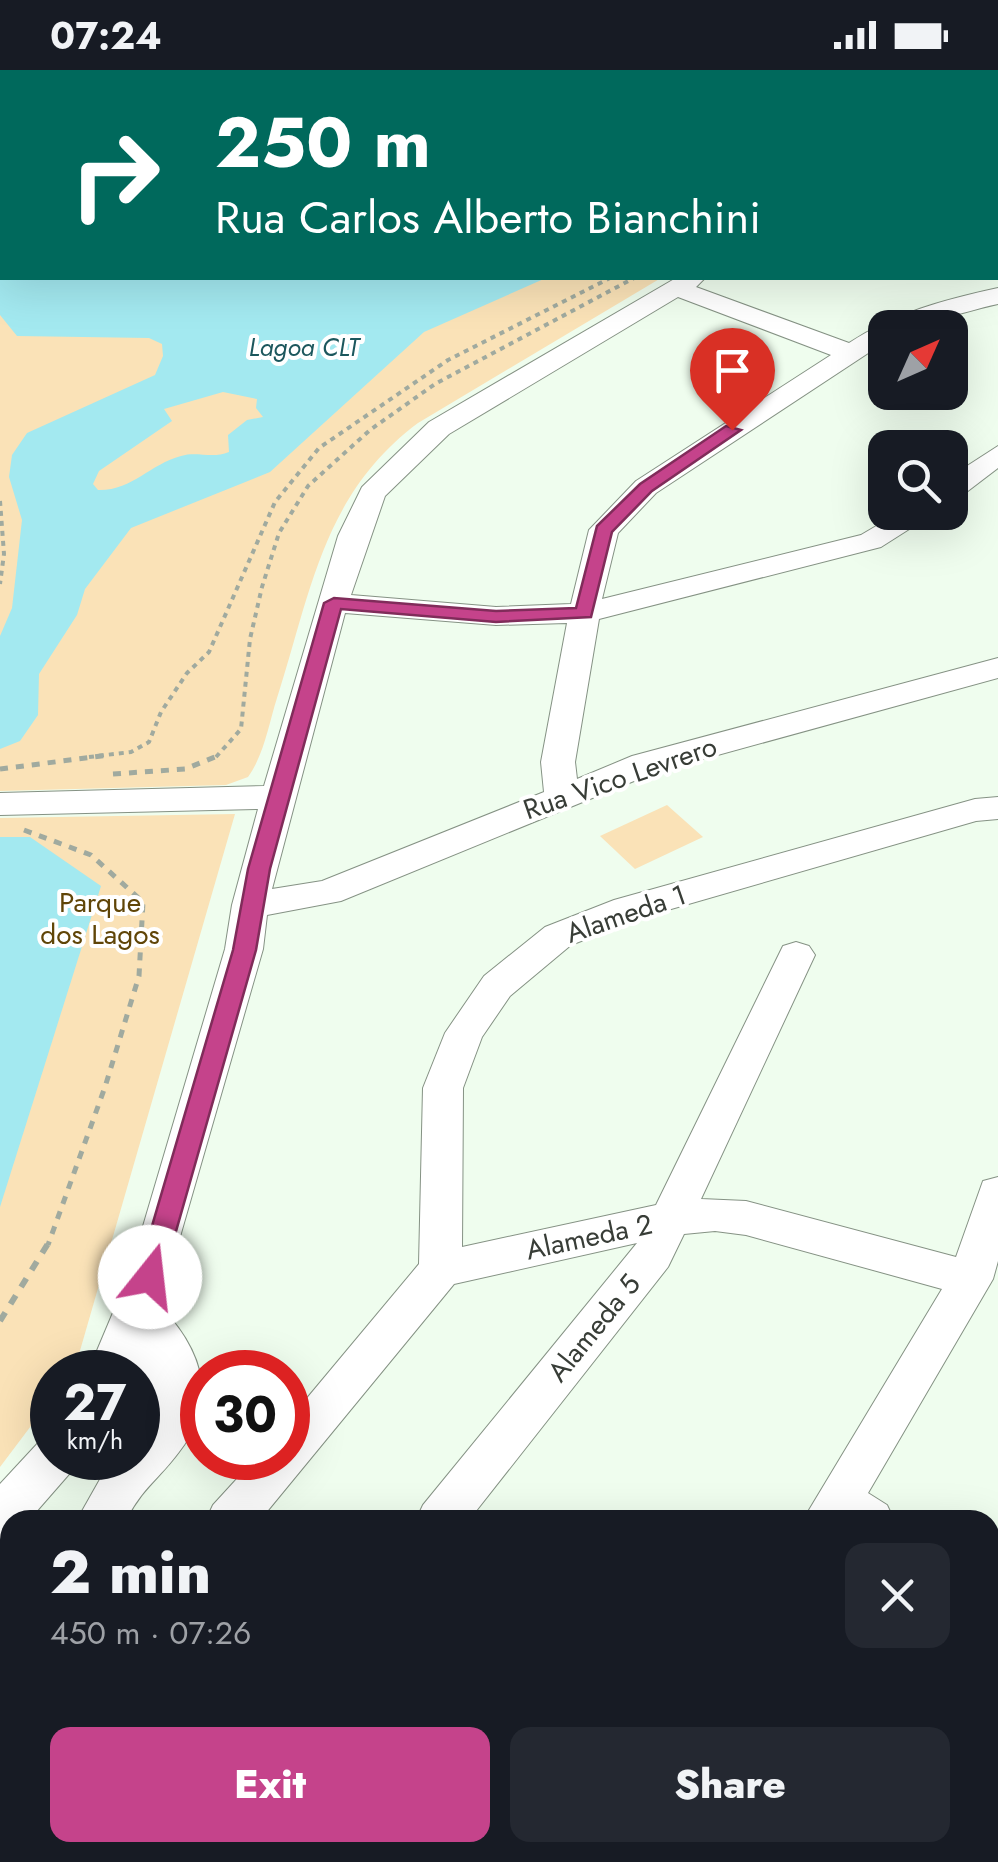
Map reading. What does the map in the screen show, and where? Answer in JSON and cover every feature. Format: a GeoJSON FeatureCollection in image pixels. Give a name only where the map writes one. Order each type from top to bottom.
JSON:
{"type":"FeatureCollection","features":[{"type":"Feature","properties":{"kind":"street"},"geometry":{"type":"LineString","coordinates":[[160,1440],[182,1404],[185,1382],[169,1344],[125,1342],[244,950],[250,906],[278,797],[353,536],[372,493],[412,449],[468,409],[684,283],[848,352]]}},
{"type":"Feature","properties":{"kind":"street"},"geometry":{"type":"LineString","coordinates":[[936,310],[998,296]]}},
{"type":"Feature","properties":{"kind":"street"},"geometry":{"type":"LineString","coordinates":[[561,795],[558,762],[584,614],[604,530],[623,507],[868,341]]}},
{"type":"Feature","properties":{"kind":"street"},"geometry":{"type":"LineString","coordinates":[[968,477],[998,454]]}},
{"type":"Feature","properties":{"kind":"street"},"geometry":{"type":"LineString","coordinates":[[334,603],[496,616],[584,614],[871,541],[890,530]]}},
{"type":"Feature","properties":{"kind":"street","name":"Rua Vico Levrero"},"geometry":{"type":"LineString","coordinates":[[250,906],[328,892],[624,771],[990,678]]}},
{"type":"Feature","properties":{"kind":"street"},"geometry":{"type":"LineString","coordinates":[[565,733],[624,771]]}},
{"type":"Feature","properties":{"kind":"street"},"geometry":{"type":"LineString","coordinates":[[9,816],[278,797]]}},
{"type":"Feature","properties":{"kind":"street","name":"Alameda 1"},"geometry":{"type":"LineString","coordinates":[[440,1269],[443,1088],[464,1033],[497,986],[558,936],[627,909],[976,810],[998,808]]}},
{"type":"Feature","properties":{"kind":"street","name":"Alameda 5"},"geometry":{"type":"LineString","coordinates":[[448,1510],[653,1255],[674,1218],[796,955]]}},
{"type":"Feature","properties":{"kind":"street"},"geometry":{"type":"LineString","coordinates":[[848,1510],[971,1280],[998,1193]]}},
{"type":"Feature","properties":{"kind":"street","name":"Alameda 2"},"geometry":{"type":"LineString","coordinates":[[440,1269],[674,1218],[715,1214],[746,1218],[971,1280]]}},
{"type":"Feature","properties":{"kind":"street"},"geometry":{"type":"LineString","coordinates":[[310,1427],[440,1269]]}},
{"type":"Feature","properties":{"kind":"street"},"geometry":{"type":"LineString","coordinates":[[7,1510],[34,1480]]}},
{"type":"Feature","properties":{"kind":"street"},"geometry":{"type":"LineString","coordinates":[[106,1510],[122,1480]]}},
{"type":"Feature","properties":{"kind":"street"},"geometry":{"type":"LineString","coordinates":[[239,1510],[265,1480]]}},
{"type":"Feature","properties":{"kind":"path"},"geometry":{"type":"LineString","coordinates":[[0,769],[131,752],[150,742],[161,712],[219,633],[275,502],[319,448],[448,360],[606,280]]}},
{"type":"Feature","properties":{"kind":"path"},"geometry":{"type":"LineString","coordinates":[[112,774],[186,769],[208,762],[226,751],[240,732],[247,707],[249,641],[278,542],[295,503],[325,468],[448,376],[569,317],[631,280]]}},
{"type":"Feature","properties":{"kind":"path"},"geometry":{"type":"LineString","coordinates":[[0,501],[4,554],[0,584]]}},
{"type":"Feature","properties":{"kind":"path"},"geometry":{"type":"LineString","coordinates":[[0,1321],[55,1233],[68,1196],[140,976],[144,902],[117,870],[63,838],[9,816]]}},
{"type":"Feature","properties":{"kind":"green space"},"geometry":{"type":"Polygon","coordinates":[[[0,280],[658,280],[418,423],[386,451],[361,481],[325,547],[266,739],[248,777],[226,785],[0,791],[0,280]]]}},
{"type":"Feature","properties":{"kind":"green space"},"geometry":{"type":"Polygon","coordinates":[[[667,805],[703,837],[635,869],[600,836],[667,805]]]}},
{"type":"Feature","properties":{"kind":"green space","name":"Parque dos Lagos"},"geometry":{"type":"Polygon","coordinates":[[[235,814],[80,1350],[30,1350],[30,1427],[0,1467],[0,818],[235,814]]]}},
{"type":"Feature","properties":{"kind":"water","name":"Lagoa CLT"},"geometry":{"type":"Polygon","coordinates":[[[0,280],[541,280],[424,332],[270,472],[131,528],[85,589],[77,615],[39,674],[38,715],[20,741],[0,749],[0,636],[12,608],[22,520],[9,477],[12,455],[27,433],[155,375],[163,356],[162,344],[149,338],[17,336],[0,315],[0,280]],[[223,392],[164,409],[172,421],[99,471],[93,484],[98,490],[110,489],[181,456],[229,452],[228,435],[247,420],[263,417],[256,408],[257,399],[223,392]]]}},
{"type":"Feature","properties":{"kind":"water","name":"Parque dos Lagos"},"geometry":{"type":"Polygon","coordinates":[[[0,837],[30,837],[101,886],[0,1207],[0,837]]]}},
{"type":"Feature","properties":{"kind":"route"},"geometry":{"type":"LineString","coordinates":[[150,1277],[244,950],[259,869],[334,603],[496,616],[584,614],[604,530],[646,487],[732,430]]}}]}
